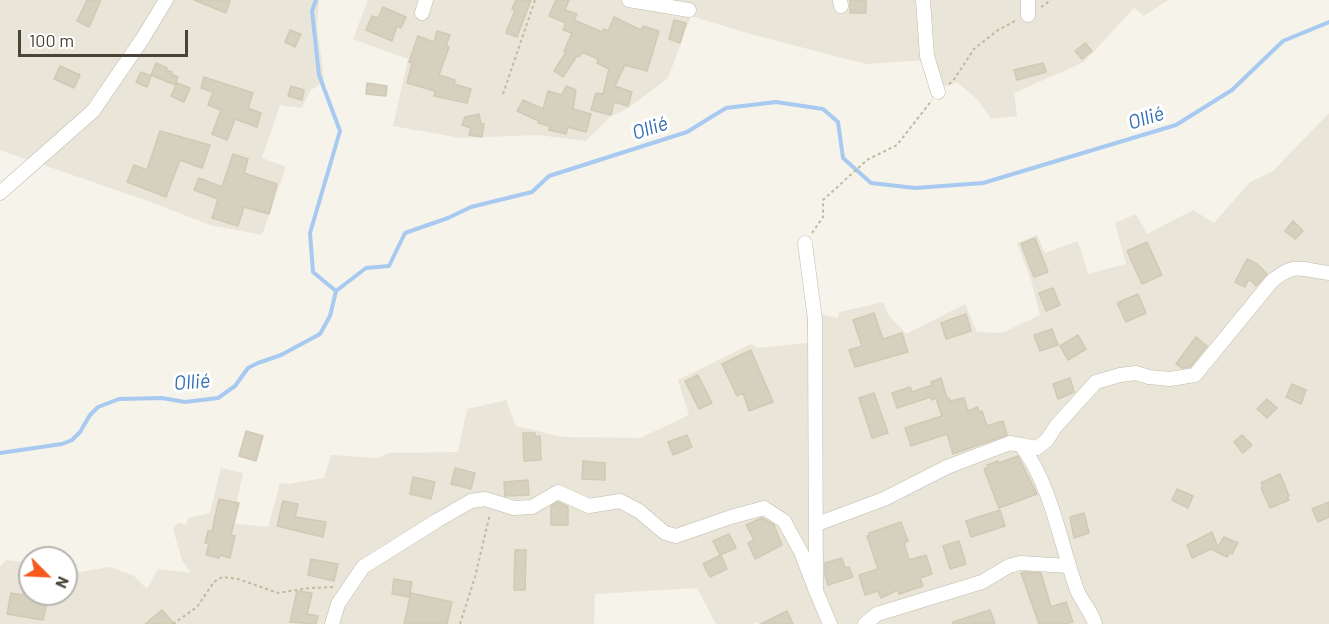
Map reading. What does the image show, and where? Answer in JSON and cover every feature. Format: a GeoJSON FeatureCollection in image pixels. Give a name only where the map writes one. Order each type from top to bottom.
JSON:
{"type":"FeatureCollection","features":[{"type":"Feature","properties":{"kind":"street"},"geometry":{"type":"LineString","coordinates":[[0,193],[93,111],[144,38],[166,0]]}},
{"type":"Feature","properties":{"kind":"street"},"geometry":{"type":"LineString","coordinates":[[629,0],[689,10]]}},
{"type":"Feature","properties":{"kind":"street"},"geometry":{"type":"LineString","coordinates":[[923,0],[927,56],[938,92]]}},
{"type":"Feature","properties":{"kind":"street"},"geometry":{"type":"LineString","coordinates":[[1028,0],[1028,15]]}},
{"type":"Feature","properties":{"kind":"street"},"geometry":{"type":"LineString","coordinates":[[805,243],[815,320],[816,591]]}},
{"type":"Feature","properties":{"kind":"street"},"geometry":{"type":"LineString","coordinates":[[817,524],[884,499],[947,467],[1011,443],[1037,448],[1047,440],[1056,426],[1096,382],[1136,373],[1170,379],[1195,375],[1272,281],[1285,270],[1293,268],[1329,273]]}},
{"type":"Feature","properties":{"kind":"street"},"geometry":{"type":"LineString","coordinates":[[1021,445],[1034,462],[1056,517],[1068,566],[1079,597],[1091,611],[1095,624]]}},
{"type":"Feature","properties":{"kind":"street"},"geometry":{"type":"LineString","coordinates":[[332,624],[338,604],[363,567],[438,520],[471,501],[485,499],[514,508],[532,507],[558,492],[589,506],[620,501],[639,511],[665,533],[676,536],[764,508],[784,521],[801,552],[830,624]]}},
{"type":"Feature","properties":{"kind":"street"},"geometry":{"type":"LineString","coordinates":[[865,624],[878,614],[982,582],[1009,566],[1020,563],[1068,566]]}},
{"type":"Feature","properties":{"kind":"path"},"geometry":{"type":"LineString","coordinates":[[503,94],[535,0]]}},
{"type":"Feature","properties":{"kind":"path"},"geometry":{"type":"LineString","coordinates":[[805,243],[823,217],[823,200],[867,160],[897,145],[938,92],[953,81],[974,49],[998,30],[1051,0]]}},
{"type":"Feature","properties":{"kind":"path"},"geometry":{"type":"LineString","coordinates":[[460,624],[475,577],[494,502]]}},
{"type":"Feature","properties":{"kind":"path"},"geometry":{"type":"LineString","coordinates":[[173,624],[197,607],[214,582],[222,577],[238,579],[278,593],[309,588],[350,586]]}},
{"type":"Feature","properties":{"kind":"shaded area"},"geometry":{"type":"Polygon","coordinates":[[[0,0],[319,0],[317,25],[324,81],[310,91],[302,108],[280,105],[262,158],[286,167],[262,235],[210,225],[0,150],[0,0]]]}},
{"type":"Feature","properties":{"kind":"shaded area"},"geometry":{"type":"Polygon","coordinates":[[[368,0],[1168,0],[1144,16],[1134,8],[1084,62],[1014,93],[1017,116],[991,119],[977,99],[957,82],[930,93],[925,60],[866,64],[691,16],[668,78],[628,108],[611,116],[586,141],[538,135],[461,138],[393,126],[408,59],[353,39],[368,0]]]}},
{"type":"Feature","properties":{"kind":"shaded area"},"geometry":{"type":"Polygon","coordinates":[[[1329,113],[1329,624],[759,624],[757,622],[754,624],[716,624],[697,588],[595,594],[594,624],[0,624],[0,567],[6,560],[18,562],[18,606],[78,606],[78,572],[110,567],[134,576],[147,589],[158,569],[191,573],[182,560],[173,529],[179,522],[185,525],[189,518],[210,513],[221,468],[243,473],[232,523],[268,527],[280,483],[324,478],[331,455],[377,458],[389,453],[458,452],[467,409],[506,400],[516,426],[563,437],[640,438],[689,415],[678,380],[751,344],[757,348],[808,343],[806,311],[838,318],[839,312],[883,302],[889,316],[906,334],[965,304],[977,332],[1002,333],[1040,315],[1031,280],[1017,243],[1037,235],[1045,253],[1078,241],[1088,274],[1126,264],[1115,223],[1136,214],[1147,234],[1193,210],[1214,223],[1250,182],[1272,172],[1329,113]]]}},
{"type":"Feature","properties":{"kind":"building"},"geometry":{"type":"Polygon","coordinates":[[[87,0],[101,0],[89,27],[77,21],[87,0]]]}},
{"type":"Feature","properties":{"kind":"building"},"geometry":{"type":"Polygon","coordinates":[[[194,0],[230,0],[226,13],[194,0]]]}},
{"type":"Feature","properties":{"kind":"building"},"geometry":{"type":"Polygon","coordinates":[[[516,0],[531,0],[517,37],[506,33],[515,10],[512,9],[516,0]]]}},
{"type":"Feature","properties":{"kind":"building"},"geometry":{"type":"Polygon","coordinates":[[[556,0],[569,0],[565,10],[577,14],[574,20],[602,32],[604,29],[608,31],[614,17],[641,30],[643,26],[659,31],[647,71],[625,65],[615,86],[632,92],[628,106],[614,102],[611,115],[591,110],[596,93],[603,94],[609,69],[597,63],[598,59],[582,52],[563,77],[554,71],[566,52],[564,51],[572,33],[563,30],[566,23],[549,16],[556,0]]]}},
{"type":"Feature","properties":{"kind":"building"},"geometry":{"type":"Polygon","coordinates":[[[850,0],[866,0],[866,13],[850,13],[850,0]]]}},
{"type":"Feature","properties":{"kind":"building"},"geometry":{"type":"Polygon","coordinates":[[[383,7],[406,17],[401,28],[397,26],[392,41],[366,30],[372,16],[378,18],[383,7]]]}},
{"type":"Feature","properties":{"kind":"building"},"geometry":{"type":"Polygon","coordinates":[[[674,20],[686,23],[680,43],[669,39],[674,20]]]}},
{"type":"Feature","properties":{"kind":"building"},"geometry":{"type":"Polygon","coordinates":[[[290,30],[301,34],[295,47],[285,42],[290,30]]]}},
{"type":"Feature","properties":{"kind":"building"},"geometry":{"type":"Polygon","coordinates":[[[437,31],[450,35],[446,46],[449,47],[439,75],[455,80],[454,84],[471,89],[467,103],[434,96],[435,91],[407,83],[412,63],[409,62],[418,36],[434,42],[437,31]]]}},
{"type":"Feature","properties":{"kind":"building"},"geometry":{"type":"Polygon","coordinates":[[[1085,43],[1092,51],[1082,59],[1075,51],[1085,43]]]}},
{"type":"Feature","properties":{"kind":"building"},"geometry":{"type":"Polygon","coordinates":[[[156,63],[178,77],[175,85],[151,75],[156,63]]]}},
{"type":"Feature","properties":{"kind":"building"},"geometry":{"type":"Polygon","coordinates":[[[1043,63],[1046,72],[1017,80],[1014,70],[1043,63]]]}},
{"type":"Feature","properties":{"kind":"building"},"geometry":{"type":"Polygon","coordinates":[[[60,66],[80,75],[74,88],[54,79],[60,66]]]}},
{"type":"Feature","properties":{"kind":"building"},"geometry":{"type":"Polygon","coordinates":[[[141,72],[151,76],[147,87],[136,82],[141,72]]]}},
{"type":"Feature","properties":{"kind":"building"},"geometry":{"type":"Polygon","coordinates":[[[204,77],[253,93],[248,108],[261,113],[257,127],[235,119],[227,140],[212,134],[221,110],[208,105],[213,92],[201,88],[204,77]]]}},
{"type":"Feature","properties":{"kind":"building"},"geometry":{"type":"Polygon","coordinates":[[[177,83],[190,88],[184,102],[171,96],[177,83]]]}},
{"type":"Feature","properties":{"kind":"building"},"geometry":{"type":"Polygon","coordinates":[[[367,83],[387,86],[386,96],[366,94],[367,83]]]}},
{"type":"Feature","properties":{"kind":"building"},"geometry":{"type":"Polygon","coordinates":[[[291,86],[304,90],[302,100],[288,96],[291,86]]]}},
{"type":"Feature","properties":{"kind":"building"},"geometry":{"type":"Polygon","coordinates":[[[566,86],[576,90],[573,109],[591,114],[586,132],[568,127],[566,134],[549,130],[550,126],[538,123],[539,121],[517,111],[523,100],[543,109],[548,91],[562,95],[566,86]]]}},
{"type":"Feature","properties":{"kind":"building"},"geometry":{"type":"Polygon","coordinates":[[[479,114],[481,124],[484,124],[482,137],[469,135],[471,128],[462,125],[465,117],[479,114]]]}},
{"type":"Feature","properties":{"kind":"building"},"geometry":{"type":"Polygon","coordinates":[[[160,131],[210,145],[202,168],[180,160],[166,197],[127,182],[134,165],[147,170],[160,131]]]}},
{"type":"Feature","properties":{"kind":"building"},"geometry":{"type":"Polygon","coordinates":[[[233,154],[248,159],[244,173],[277,184],[269,214],[244,207],[238,226],[212,218],[218,199],[194,190],[199,178],[222,187],[233,154]]]}},
{"type":"Feature","properties":{"kind":"building"},"geometry":{"type":"Polygon","coordinates":[[[1293,221],[1303,231],[1295,239],[1285,231],[1293,221]]]}},
{"type":"Feature","properties":{"kind":"building"},"geometry":{"type":"Polygon","coordinates":[[[1035,238],[1048,272],[1034,277],[1021,244],[1035,238]]]}},
{"type":"Feature","properties":{"kind":"building"},"geometry":{"type":"Polygon","coordinates":[[[1147,242],[1162,275],[1142,284],[1127,251],[1147,242]]]}},
{"type":"Feature","properties":{"kind":"building"},"geometry":{"type":"Polygon","coordinates":[[[1247,259],[1257,264],[1267,274],[1256,286],[1249,279],[1245,287],[1235,282],[1247,259]]]}},
{"type":"Feature","properties":{"kind":"building"},"geometry":{"type":"Polygon","coordinates":[[[1053,288],[1060,305],[1046,311],[1039,293],[1053,288]]]}},
{"type":"Feature","properties":{"kind":"building"},"geometry":{"type":"Polygon","coordinates":[[[1138,294],[1146,313],[1126,322],[1117,303],[1138,294]]]}},
{"type":"Feature","properties":{"kind":"building"},"geometry":{"type":"Polygon","coordinates":[[[874,313],[883,339],[902,333],[908,352],[855,367],[849,350],[862,346],[853,320],[874,313]]]}},
{"type":"Feature","properties":{"kind":"building"},"geometry":{"type":"Polygon","coordinates":[[[966,314],[971,331],[946,339],[941,323],[966,314]]]}},
{"type":"Feature","properties":{"kind":"building"},"geometry":{"type":"Polygon","coordinates":[[[1052,329],[1058,345],[1040,351],[1034,335],[1052,329]]]}},
{"type":"Feature","properties":{"kind":"building"},"geometry":{"type":"Polygon","coordinates":[[[1078,335],[1086,349],[1068,360],[1060,346],[1078,335]]]}},
{"type":"Feature","properties":{"kind":"building"},"geometry":{"type":"Polygon","coordinates":[[[1196,337],[1207,346],[1190,367],[1182,368],[1176,364],[1196,337]]]}},
{"type":"Feature","properties":{"kind":"building"},"geometry":{"type":"Polygon","coordinates":[[[751,350],[773,402],[749,411],[743,393],[737,396],[722,364],[751,350]]]}},
{"type":"Feature","properties":{"kind":"building"},"geometry":{"type":"Polygon","coordinates":[[[698,375],[712,403],[699,409],[685,381],[698,375]]]}},
{"type":"Feature","properties":{"kind":"building"},"geometry":{"type":"Polygon","coordinates":[[[941,378],[950,401],[964,398],[968,411],[978,407],[979,412],[982,411],[987,426],[1003,421],[1007,435],[953,454],[947,434],[911,446],[905,428],[942,416],[936,398],[932,400],[931,397],[897,408],[892,393],[910,387],[912,392],[932,385],[931,382],[941,378]]]}},
{"type":"Feature","properties":{"kind":"building"},"geometry":{"type":"Polygon","coordinates":[[[1070,378],[1074,392],[1058,399],[1053,384],[1070,378]]]}},
{"type":"Feature","properties":{"kind":"building"},"geometry":{"type":"Polygon","coordinates":[[[1292,384],[1306,390],[1301,404],[1286,397],[1292,384]]]}},
{"type":"Feature","properties":{"kind":"building"},"geometry":{"type":"Polygon","coordinates":[[[874,393],[888,433],[872,438],[859,398],[874,393]]]}},
{"type":"Feature","properties":{"kind":"building"},"geometry":{"type":"Polygon","coordinates":[[[1267,399],[1277,408],[1267,418],[1257,409],[1267,399]]]}},
{"type":"Feature","properties":{"kind":"building"},"geometry":{"type":"Polygon","coordinates":[[[246,431],[263,436],[256,461],[239,456],[246,431]]]}},
{"type":"Feature","properties":{"kind":"building"},"geometry":{"type":"Polygon","coordinates":[[[523,433],[535,433],[535,437],[540,436],[541,460],[524,461],[523,433]]]}},
{"type":"Feature","properties":{"kind":"building"},"geometry":{"type":"Polygon","coordinates":[[[687,435],[692,447],[673,455],[668,442],[687,435]]]}},
{"type":"Feature","properties":{"kind":"building"},"geometry":{"type":"Polygon","coordinates":[[[1242,435],[1252,445],[1243,453],[1234,442],[1242,435]]]}},
{"type":"Feature","properties":{"kind":"building"},"geometry":{"type":"Polygon","coordinates":[[[1018,456],[1037,494],[999,508],[984,469],[988,467],[987,465],[1018,456]]]}},
{"type":"Feature","properties":{"kind":"building"},"geometry":{"type":"Polygon","coordinates":[[[583,461],[605,463],[605,480],[582,479],[583,461]]]}},
{"type":"Feature","properties":{"kind":"building"},"geometry":{"type":"Polygon","coordinates":[[[455,468],[475,473],[471,489],[451,484],[455,468]]]}},
{"type":"Feature","properties":{"kind":"building"},"geometry":{"type":"Polygon","coordinates":[[[1280,474],[1289,500],[1270,508],[1261,483],[1280,474]]]}},
{"type":"Feature","properties":{"kind":"building"},"geometry":{"type":"Polygon","coordinates":[[[413,477],[435,482],[431,499],[410,494],[413,477]]]}},
{"type":"Feature","properties":{"kind":"building"},"geometry":{"type":"Polygon","coordinates":[[[528,480],[529,495],[505,496],[504,482],[528,480]]]}},
{"type":"Feature","properties":{"kind":"building"},"geometry":{"type":"Polygon","coordinates":[[[1177,489],[1193,496],[1188,508],[1172,500],[1177,489]]]}},
{"type":"Feature","properties":{"kind":"building"},"geometry":{"type":"Polygon","coordinates":[[[219,499],[239,503],[231,535],[235,536],[230,558],[206,555],[209,543],[205,543],[208,531],[212,531],[219,499]]]}},
{"type":"Feature","properties":{"kind":"building"},"geometry":{"type":"Polygon","coordinates":[[[283,501],[298,504],[295,517],[326,522],[323,537],[277,526],[283,501]]]}},
{"type":"Feature","properties":{"kind":"building"},"geometry":{"type":"Polygon","coordinates":[[[558,502],[568,507],[568,525],[551,525],[551,506],[558,502]]]}},
{"type":"Feature","properties":{"kind":"building"},"geometry":{"type":"Polygon","coordinates":[[[1329,502],[1329,517],[1318,522],[1312,509],[1329,502]]]}},
{"type":"Feature","properties":{"kind":"building"},"geometry":{"type":"Polygon","coordinates":[[[1000,510],[1005,526],[971,537],[966,521],[1000,510]]]}},
{"type":"Feature","properties":{"kind":"building"},"geometry":{"type":"Polygon","coordinates":[[[1084,513],[1089,533],[1074,538],[1070,517],[1084,513]]]}},
{"type":"Feature","properties":{"kind":"building"},"geometry":{"type":"Polygon","coordinates":[[[762,518],[774,525],[782,545],[755,559],[748,543],[754,540],[746,525],[762,518]]]}},
{"type":"Feature","properties":{"kind":"building"},"geometry":{"type":"Polygon","coordinates":[[[901,522],[908,541],[904,543],[909,560],[926,555],[932,574],[920,578],[923,586],[899,594],[898,590],[881,598],[878,591],[865,595],[859,575],[878,569],[867,536],[870,535],[869,533],[901,522]]]}},
{"type":"Feature","properties":{"kind":"building"},"geometry":{"type":"Polygon","coordinates":[[[1212,532],[1218,547],[1224,537],[1238,543],[1232,554],[1230,552],[1227,557],[1211,549],[1192,558],[1187,545],[1212,532]]]}},
{"type":"Feature","properties":{"kind":"building"},"geometry":{"type":"Polygon","coordinates":[[[729,534],[736,548],[720,555],[713,541],[729,534]]]}},
{"type":"Feature","properties":{"kind":"building"},"geometry":{"type":"Polygon","coordinates":[[[959,541],[966,564],[950,569],[943,546],[959,541]]]}},
{"type":"Feature","properties":{"kind":"building"},"geometry":{"type":"Polygon","coordinates":[[[515,550],[526,550],[525,590],[514,590],[515,550]]]}},
{"type":"Feature","properties":{"kind":"building"},"geometry":{"type":"Polygon","coordinates":[[[721,555],[727,569],[710,577],[703,564],[721,555]]]}},
{"type":"Feature","properties":{"kind":"building"},"geometry":{"type":"Polygon","coordinates":[[[842,558],[845,568],[849,567],[853,577],[828,585],[825,563],[842,558]]]}},
{"type":"Feature","properties":{"kind":"building"},"geometry":{"type":"Polygon","coordinates":[[[311,559],[338,564],[334,581],[308,575],[311,559]]]}},
{"type":"Feature","properties":{"kind":"building"},"geometry":{"type":"Polygon","coordinates":[[[1021,573],[1041,573],[1051,607],[1066,602],[1073,622],[1039,624],[1021,573]]]}},
{"type":"Feature","properties":{"kind":"building"},"geometry":{"type":"Polygon","coordinates":[[[394,579],[412,582],[409,597],[392,594],[394,579]]]}},
{"type":"Feature","properties":{"kind":"building"},"geometry":{"type":"Polygon","coordinates":[[[297,591],[312,593],[307,614],[318,616],[316,624],[290,622],[297,591]]]}},
{"type":"Feature","properties":{"kind":"building"},"geometry":{"type":"Polygon","coordinates":[[[11,593],[18,594],[18,606],[46,606],[43,620],[7,614],[11,593]]]}},
{"type":"Feature","properties":{"kind":"building"},"geometry":{"type":"Polygon","coordinates":[[[411,593],[452,602],[447,624],[404,624],[411,593]]]}},
{"type":"Feature","properties":{"kind":"building"},"geometry":{"type":"Polygon","coordinates":[[[162,610],[174,624],[145,624],[162,610]]]}},
{"type":"Feature","properties":{"kind":"building"},"geometry":{"type":"Polygon","coordinates":[[[990,610],[995,624],[953,624],[953,622],[990,610]]]}},
{"type":"Feature","properties":{"kind":"building"},"geometry":{"type":"Polygon","coordinates":[[[787,611],[793,624],[761,624],[787,611]]]}},
{"type":"Feature","properties":{"kind":"waterway"},"geometry":{"type":"LineString","coordinates":[[316,0],[312,11],[319,75],[340,131],[310,233],[313,272],[336,291]]}},
{"type":"Feature","properties":{"kind":"waterway","name":"Ollié"},"geometry":{"type":"LineString","coordinates":[[0,453],[62,444],[72,440],[98,407],[119,399],[162,398],[185,402],[218,398],[235,386],[248,368],[281,355],[320,334],[330,316],[336,291],[366,268],[389,266],[405,233],[448,218],[471,207],[532,192],[549,176],[687,132],[726,108],[776,102],[823,109],[838,122],[843,158],[871,183],[915,188],[983,183],[1176,125],[1232,90],[1283,41],[1329,22]]}}]}
